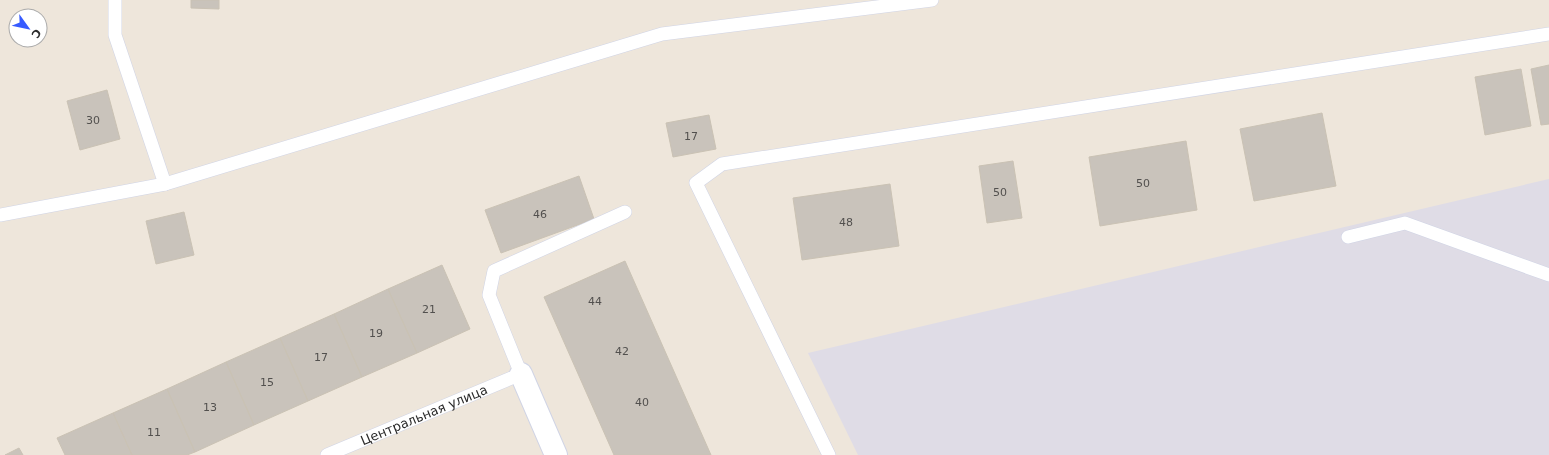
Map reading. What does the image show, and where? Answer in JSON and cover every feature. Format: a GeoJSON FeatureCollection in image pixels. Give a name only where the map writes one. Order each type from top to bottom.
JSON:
{"type":"FeatureCollection","features":[{"type":"Feature","properties":{"kind":"street"},"geometry":{"type":"LineString","coordinates":[[521,374],[556,455]]}},
{"type":"Feature","properties":{"kind":"lane"},"geometry":{"type":"LineString","coordinates":[[115,0],[115,35],[165,184]]}},
{"type":"Feature","properties":{"kind":"lane"},"geometry":{"type":"LineString","coordinates":[[0,215],[165,184],[662,34],[875,4],[932,0]]}},
{"type":"Feature","properties":{"kind":"lane"},"geometry":{"type":"LineString","coordinates":[[829,455],[696,183],[722,164],[1549,34]]}},
{"type":"Feature","properties":{"kind":"lane"},"geometry":{"type":"LineString","coordinates":[[521,374],[489,295],[494,271],[625,212]]}},
{"type":"Feature","properties":{"kind":"lane"},"geometry":{"type":"LineString","coordinates":[[1348,237],[1406,223],[1549,275]]}},
{"type":"Feature","properties":{"kind":"lane","name":"Центральная улица"},"geometry":{"type":"LineString","coordinates":[[328,455],[521,374]]}},
{"type":"Feature","properties":{"kind":"shaded area"},"geometry":{"type":"Polygon","coordinates":[[[1549,179],[1549,455],[858,455],[808,353],[1549,179]]]}},
{"type":"Feature","properties":{"kind":"building"},"geometry":{"type":"Polygon","coordinates":[[[191,0],[219,0],[219,9],[191,8],[191,0]]]}},
{"type":"Feature","properties":{"kind":"building"},"geometry":{"type":"Polygon","coordinates":[[[1549,65],[1549,124],[1541,125],[1531,69],[1549,65]]]}},
{"type":"Feature","properties":{"kind":"building"},"geometry":{"type":"Polygon","coordinates":[[[1521,69],[1531,126],[1485,135],[1475,77],[1521,69]]]}},
{"type":"Feature","properties":{"kind":"building"},"geometry":{"type":"Polygon","coordinates":[[[107,90],[120,139],[80,150],[67,101],[107,90]]]}},
{"type":"Feature","properties":{"kind":"building"},"geometry":{"type":"Polygon","coordinates":[[[1322,113],[1336,186],[1254,201],[1240,129],[1322,113]]]}},
{"type":"Feature","properties":{"kind":"building"},"geometry":{"type":"Polygon","coordinates":[[[709,115],[716,149],[673,157],[666,123],[709,115]]]}},
{"type":"Feature","properties":{"kind":"building"},"geometry":{"type":"Polygon","coordinates":[[[1186,141],[1197,210],[1100,226],[1089,157],[1186,141]]]}},
{"type":"Feature","properties":{"kind":"building"},"geometry":{"type":"Polygon","coordinates":[[[1013,161],[1022,218],[987,223],[979,166],[1013,161]]]}},
{"type":"Feature","properties":{"kind":"building"},"geometry":{"type":"Polygon","coordinates":[[[579,176],[594,219],[501,253],[485,210],[579,176]]]}},
{"type":"Feature","properties":{"kind":"building"},"geometry":{"type":"Polygon","coordinates":[[[890,184],[899,246],[802,260],[793,198],[890,184]]]}},
{"type":"Feature","properties":{"kind":"building"},"geometry":{"type":"Polygon","coordinates":[[[184,212],[194,255],[156,264],[146,221],[184,212]]]}},
{"type":"Feature","properties":{"kind":"building"},"geometry":{"type":"Polygon","coordinates":[[[625,261],[711,455],[614,455],[544,297],[625,261]]]}},
{"type":"Feature","properties":{"kind":"building"},"geometry":{"type":"Polygon","coordinates":[[[442,265],[470,329],[417,353],[388,289],[442,265]]]}},
{"type":"Feature","properties":{"kind":"building"},"geometry":{"type":"Polygon","coordinates":[[[388,289],[417,353],[362,377],[334,314],[388,289]]]}},
{"type":"Feature","properties":{"kind":"building"},"geometry":{"type":"Polygon","coordinates":[[[334,314],[362,377],[308,401],[280,338],[334,314]]]}},
{"type":"Feature","properties":{"kind":"building"},"geometry":{"type":"Polygon","coordinates":[[[280,338],[308,401],[254,425],[226,362],[280,338]]]}},
{"type":"Feature","properties":{"kind":"building"},"geometry":{"type":"Polygon","coordinates":[[[226,362],[254,425],[195,452],[167,389],[226,362]]]}},
{"type":"Feature","properties":{"kind":"building"},"geometry":{"type":"Polygon","coordinates":[[[167,389],[195,452],[187,455],[132,455],[113,413],[167,389]]]}},
{"type":"Feature","properties":{"kind":"building"},"geometry":{"type":"Polygon","coordinates":[[[113,413],[132,455],[65,455],[57,438],[113,413]]]}},
{"type":"Feature","properties":{"kind":"building"},"geometry":{"type":"Polygon","coordinates":[[[19,448],[23,455],[5,455],[19,448]]]}}]}
